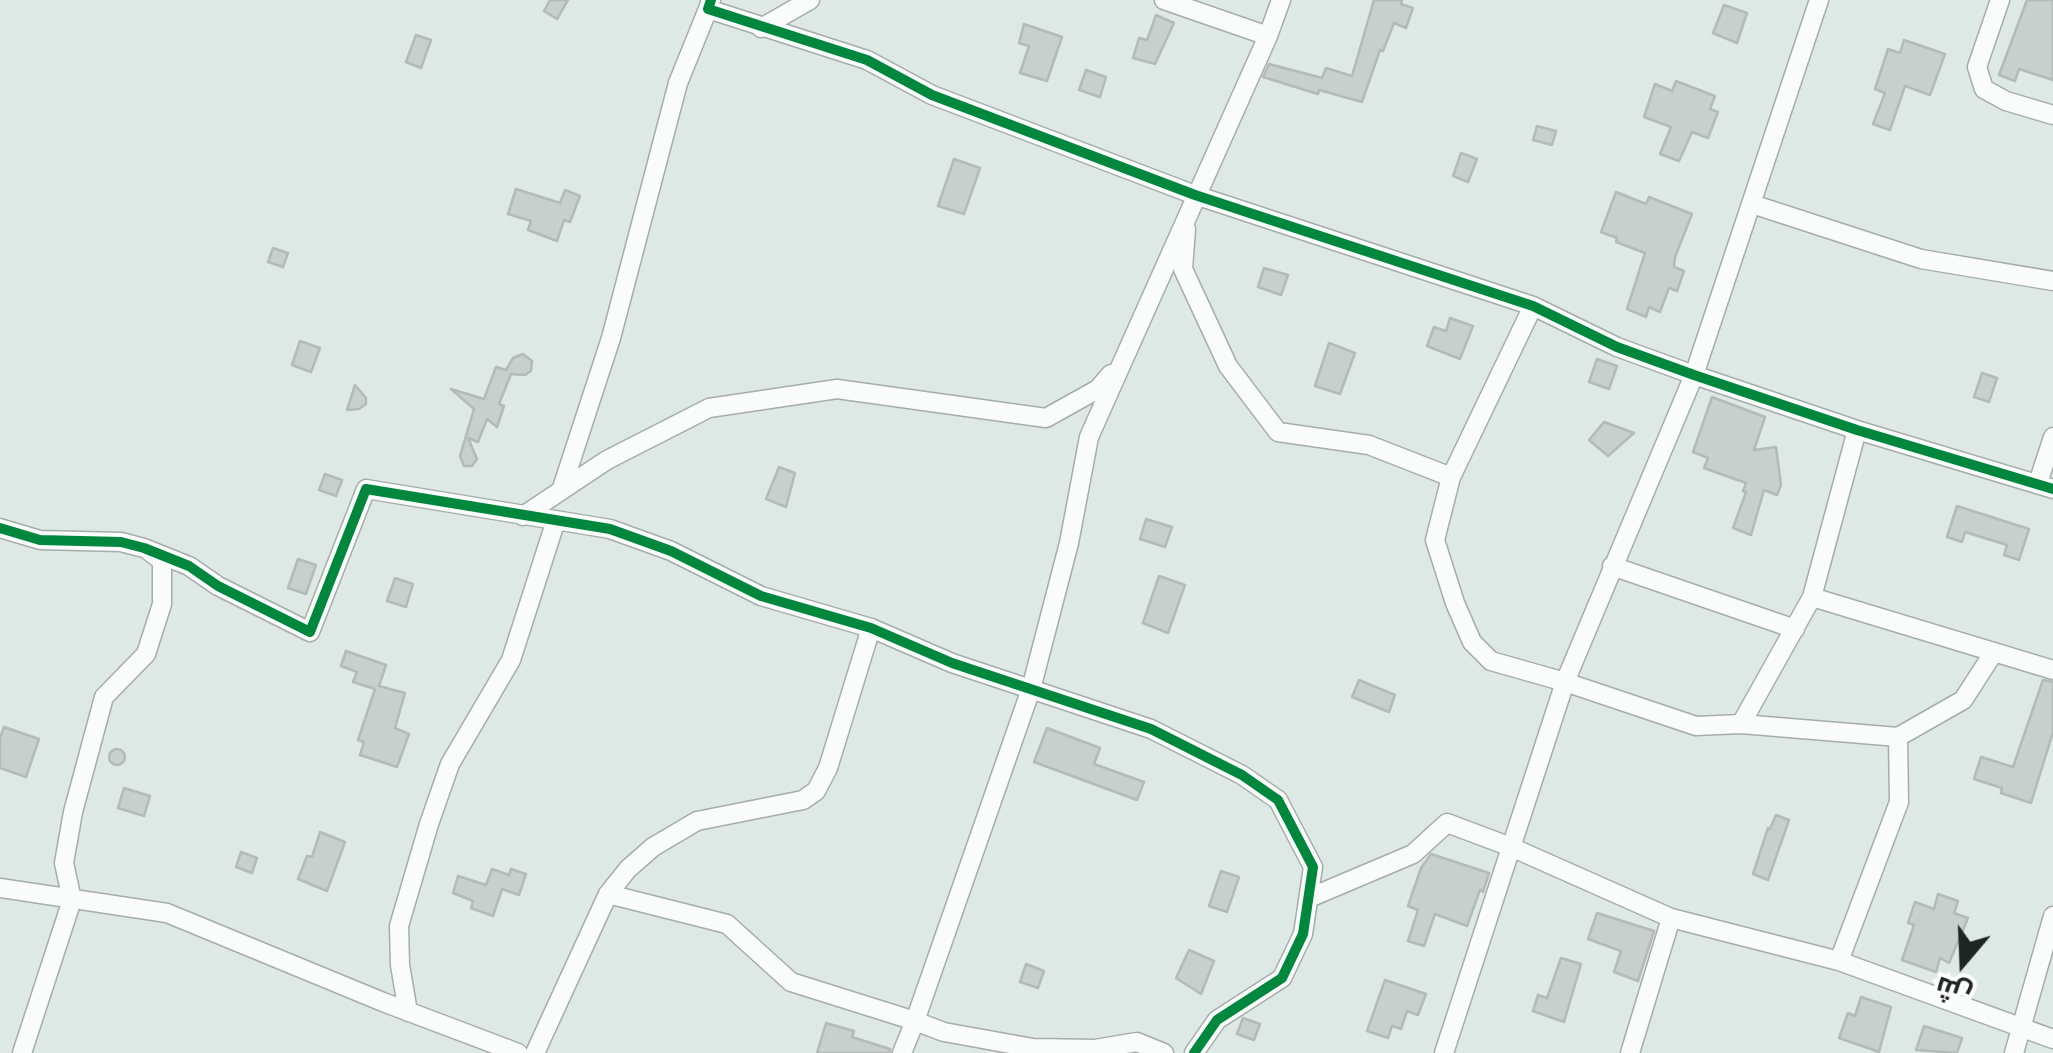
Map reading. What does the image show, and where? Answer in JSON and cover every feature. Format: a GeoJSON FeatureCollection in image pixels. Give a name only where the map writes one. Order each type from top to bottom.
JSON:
{"type":"FeatureCollection","features":[{"type":"Feature","properties":{"kind":"street"},"geometry":{"type":"LineString","coordinates":[[761,28],[810,0]]}},
{"type":"Feature","properties":{"kind":"street"},"geometry":{"type":"LineString","coordinates":[[1164,0],[1268,36]]}},
{"type":"Feature","properties":{"kind":"street"},"geometry":{"type":"LineString","coordinates":[[902,1053],[1031,690],[1069,543],[1089,437],[1281,0]]}},
{"type":"Feature","properties":{"kind":"street"},"geometry":{"type":"LineString","coordinates":[[1444,1053],[1565,682],[1694,375],[1819,0]]}},
{"type":"Feature","properties":{"kind":"street"},"geometry":{"type":"LineString","coordinates":[[2000,0],[1977,67],[1984,89],[2006,101],[2053,115]]}},
{"type":"Feature","properties":{"kind":"street"},"geometry":{"type":"LineString","coordinates":[[561,490],[611,338],[678,84],[710,5],[761,28],[812,40],[866,60],[932,95],[1195,194],[1532,306],[1617,347],[1857,430],[2046,486],[2053,437]]}},
{"type":"Feature","properties":{"kind":"street"},"geometry":{"type":"LineString","coordinates":[[1752,204],[1921,259],[2053,281]]}},
{"type":"Feature","properties":{"kind":"street"},"geometry":{"type":"LineString","coordinates":[[1187,214],[1184,269],[1228,366],[1278,432],[1369,445],[1451,477]]}},
{"type":"Feature","properties":{"kind":"street"},"geometry":{"type":"LineString","coordinates":[[1532,306],[1451,477],[1435,540],[1454,603],[1472,642],[1491,661],[1696,726],[1741,724],[1898,737],[1963,700],[1994,652]]}},
{"type":"Feature","properties":{"kind":"street"},"geometry":{"type":"LineString","coordinates":[[523,516],[607,460],[709,408],[837,389],[1046,418],[1098,389],[1124,359]]}},
{"type":"Feature","properties":{"kind":"street"},"geometry":{"type":"LineString","coordinates":[[1741,724],[1812,597],[1857,430]]}},
{"type":"Feature","properties":{"kind":"street"},"geometry":{"type":"LineString","coordinates":[[0,528],[40,540],[107,541],[144,548],[189,566],[218,586],[310,632],[366,489],[610,528],[671,551],[761,596],[871,628],[952,663],[1151,728],[1242,775],[1278,800],[1313,866],[1303,934],[1282,978],[1217,1020],[1194,1053]]}},
{"type":"Feature","properties":{"kind":"street"},"geometry":{"type":"LineString","coordinates":[[408,1012],[400,964],[400,926],[429,824],[450,764],[511,660],[556,520]]}},
{"type":"Feature","properties":{"kind":"street"},"geometry":{"type":"LineString","coordinates":[[22,1053],[72,900],[64,863],[73,812],[104,697],[146,654],[162,604],[162,561],[144,548]]}},
{"type":"Feature","properties":{"kind":"street"},"geometry":{"type":"LineString","coordinates":[[1612,566],[1795,629]]}},
{"type":"Feature","properties":{"kind":"street"},"geometry":{"type":"LineString","coordinates":[[1812,597],[2053,670]]}},
{"type":"Feature","properties":{"kind":"street"},"geometry":{"type":"LineString","coordinates":[[535,1053],[608,894],[628,869],[653,847],[697,822],[803,800],[816,792],[828,768],[871,628]]}},
{"type":"Feature","properties":{"kind":"street"},"geometry":{"type":"LineString","coordinates":[[1839,960],[1899,802],[1898,737]]}},
{"type":"Feature","properties":{"kind":"street"},"geometry":{"type":"LineString","coordinates":[[1308,898],[1413,854],[1447,822],[1671,918],[1839,960],[2053,1038]]}},
{"type":"Feature","properties":{"kind":"street"},"geometry":{"type":"LineString","coordinates":[[0,888],[167,912],[518,1053]]}},
{"type":"Feature","properties":{"kind":"street"},"geometry":{"type":"LineString","coordinates":[[608,894],[727,924],[791,982],[944,1032],[1033,1048],[1094,1051],[1137,1042],[1164,1053]]}},
{"type":"Feature","properties":{"kind":"street"},"geometry":{"type":"LineString","coordinates":[[2014,1053],[2053,916]]}},
{"type":"Feature","properties":{"kind":"street"},"geometry":{"type":"LineString","coordinates":[[1630,1053],[1671,918]]}},
{"type":"Feature","properties":{"kind":"building"},"geometry":{"type":"Polygon","coordinates":[[[550,0],[568,0],[557,19],[544,11],[550,0]]]}},
{"type":"Feature","properties":{"kind":"building"},"geometry":{"type":"Polygon","coordinates":[[[1374,0],[1402,0],[1401,4],[1413,8],[1406,28],[1394,23],[1362,102],[1319,90],[1318,94],[1263,77],[1269,64],[1322,78],[1326,68],[1352,76],[1374,0]]]}},
{"type":"Feature","properties":{"kind":"building"},"geometry":{"type":"Polygon","coordinates":[[[2027,0],[2053,0],[2053,80],[2019,69],[2015,81],[1999,75],[2027,0]]]}},
{"type":"Feature","properties":{"kind":"building"},"geometry":{"type":"Polygon","coordinates":[[[1724,5],[1747,13],[1737,43],[1713,33],[1724,5]]]}},
{"type":"Feature","properties":{"kind":"building"},"geometry":{"type":"Polygon","coordinates":[[[1156,15],[1174,23],[1155,64],[1133,58],[1139,38],[1147,40],[1156,15]]]}},
{"type":"Feature","properties":{"kind":"building"},"geometry":{"type":"Polygon","coordinates":[[[1024,24],[1062,37],[1047,81],[1020,73],[1029,46],[1019,43],[1024,24]]]}},
{"type":"Feature","properties":{"kind":"building"},"geometry":{"type":"Polygon","coordinates":[[[416,35],[431,40],[421,68],[406,62],[416,35]]]}},
{"type":"Feature","properties":{"kind":"building"},"geometry":{"type":"Polygon","coordinates":[[[1904,40],[1945,54],[1930,95],[1905,86],[1890,130],[1873,124],[1885,93],[1875,89],[1888,49],[1900,53],[1904,40]]]}},
{"type":"Feature","properties":{"kind":"building"},"geometry":{"type":"Polygon","coordinates":[[[1086,70],[1106,77],[1100,97],[1079,90],[1086,70]]]}},
{"type":"Feature","properties":{"kind":"building"},"geometry":{"type":"Polygon","coordinates":[[[1676,81],[1715,96],[1710,109],[1718,112],[1708,138],[1692,132],[1679,161],[1660,154],[1671,127],[1644,117],[1655,84],[1672,91],[1676,81]]]}},
{"type":"Feature","properties":{"kind":"building"},"geometry":{"type":"Polygon","coordinates":[[[1537,126],[1556,131],[1552,145],[1533,140],[1537,126]]]}},
{"type":"Feature","properties":{"kind":"building"},"geometry":{"type":"Polygon","coordinates":[[[1461,153],[1477,159],[1468,182],[1453,176],[1461,153]]]}},
{"type":"Feature","properties":{"kind":"building"},"geometry":{"type":"Polygon","coordinates":[[[954,159],[980,168],[964,214],[938,206],[954,159]]]}},
{"type":"Feature","properties":{"kind":"building"},"geometry":{"type":"Polygon","coordinates":[[[516,189],[560,203],[565,190],[580,196],[570,222],[564,220],[557,241],[528,230],[531,221],[508,214],[516,189]]]}},
{"type":"Feature","properties":{"kind":"building"},"geometry":{"type":"Polygon","coordinates":[[[1616,192],[1646,204],[1649,197],[1692,214],[1675,257],[1674,267],[1684,271],[1677,291],[1669,288],[1660,312],[1649,307],[1646,317],[1627,309],[1645,253],[1601,232],[1616,192]]]}},
{"type":"Feature","properties":{"kind":"building"},"geometry":{"type":"Polygon","coordinates":[[[273,248],[288,253],[283,267],[268,262],[273,248]]]}},
{"type":"Feature","properties":{"kind":"building"},"geometry":{"type":"Polygon","coordinates":[[[1264,268],[1288,275],[1281,295],[1258,287],[1264,268]]]}},
{"type":"Feature","properties":{"kind":"building"},"geometry":{"type":"Polygon","coordinates":[[[1450,318],[1473,326],[1460,359],[1427,346],[1434,327],[1446,331],[1450,318]]]}},
{"type":"Feature","properties":{"kind":"building"},"geometry":{"type":"Polygon","coordinates":[[[300,341],[320,348],[311,372],[292,365],[300,341]]]}},
{"type":"Feature","properties":{"kind":"building"},"geometry":{"type":"Polygon","coordinates":[[[1329,343],[1355,353],[1340,394],[1315,386],[1329,343]]]}},
{"type":"Feature","properties":{"kind":"building"},"geometry":{"type":"Polygon","coordinates":[[[523,354],[532,361],[531,371],[525,375],[511,374],[499,404],[504,406],[497,427],[487,419],[478,442],[468,438],[477,459],[472,466],[464,466],[460,456],[474,409],[451,389],[484,399],[496,367],[506,370],[513,358],[523,354]]]}},
{"type":"Feature","properties":{"kind":"building"},"geometry":{"type":"Polygon","coordinates":[[[1597,359],[1617,366],[1609,389],[1589,382],[1597,359]]]}},
{"type":"Feature","properties":{"kind":"building"},"geometry":{"type":"Polygon","coordinates":[[[1982,373],[1997,378],[1989,402],[1974,397],[1982,373]]]}},
{"type":"Feature","properties":{"kind":"building"},"geometry":{"type":"Polygon","coordinates":[[[355,385],[366,398],[366,404],[347,410],[355,385]]]}},
{"type":"Feature","properties":{"kind":"building"},"geometry":{"type":"Polygon","coordinates":[[[1712,397],[1765,417],[1754,450],[1776,447],[1781,485],[1777,495],[1764,490],[1751,535],[1733,528],[1746,483],[1704,468],[1708,458],[1693,452],[1712,397]]]}},
{"type":"Feature","properties":{"kind":"building"},"geometry":{"type":"Polygon","coordinates":[[[1604,422],[1634,433],[1608,456],[1589,440],[1604,422]]]}},
{"type":"Feature","properties":{"kind":"building"},"geometry":{"type":"Polygon","coordinates":[[[779,467],[795,473],[786,507],[766,499],[779,467]]]}},
{"type":"Feature","properties":{"kind":"building"},"geometry":{"type":"Polygon","coordinates":[[[325,474],[342,480],[336,496],[319,490],[325,474]]]}},
{"type":"Feature","properties":{"kind":"building"},"geometry":{"type":"Polygon","coordinates":[[[1957,506],[2029,529],[2019,560],[2004,555],[2007,545],[1965,532],[1962,542],[1947,537],[1957,506]]]}},
{"type":"Feature","properties":{"kind":"building"},"geometry":{"type":"Polygon","coordinates":[[[1146,519],[1172,527],[1165,547],[1140,539],[1146,519]]]}},
{"type":"Feature","properties":{"kind":"building"},"geometry":{"type":"Polygon","coordinates":[[[298,559],[316,565],[306,594],[288,588],[298,559]]]}},
{"type":"Feature","properties":{"kind":"building"},"geometry":{"type":"Polygon","coordinates":[[[1159,576],[1185,585],[1168,633],[1143,623],[1159,576]]]}},
{"type":"Feature","properties":{"kind":"building"},"geometry":{"type":"Polygon","coordinates":[[[395,578],[413,584],[406,607],[387,601],[395,578]]]}},
{"type":"Feature","properties":{"kind":"building"},"geometry":{"type":"Polygon","coordinates":[[[346,651],[386,665],[379,686],[405,693],[395,728],[409,734],[397,767],[360,755],[364,742],[358,740],[375,689],[353,682],[357,672],[341,666],[346,651]]]}},
{"type":"Feature","properties":{"kind":"building"},"geometry":{"type":"Polygon","coordinates":[[[1359,680],[1395,695],[1389,712],[1352,697],[1359,680]]]}},
{"type":"Feature","properties":{"kind":"building"},"geometry":{"type":"Polygon","coordinates":[[[2043,680],[2053,682],[2053,732],[2031,803],[1974,779],[1981,757],[2013,767],[2043,680]]]}},
{"type":"Feature","properties":{"kind":"building"},"geometry":{"type":"Polygon","coordinates":[[[4,727],[39,739],[26,777],[0,768],[4,727]]]}},
{"type":"Feature","properties":{"kind":"building"},"geometry":{"type":"Polygon","coordinates":[[[1047,728],[1100,748],[1094,764],[1144,782],[1137,800],[1034,762],[1047,728]]]}},
{"type":"Feature","properties":{"kind":"building"},"geometry":{"type":"Polygon","coordinates":[[[117,749],[125,757],[117,765],[109,757],[117,749]]]}},
{"type":"Feature","properties":{"kind":"building"},"geometry":{"type":"Polygon","coordinates":[[[124,788],[150,796],[144,816],[118,808],[124,788]]]}},
{"type":"Feature","properties":{"kind":"building"},"geometry":{"type":"Polygon","coordinates":[[[1776,815],[1789,820],[1768,880],[1753,874],[1776,815]]]}},
{"type":"Feature","properties":{"kind":"building"},"geometry":{"type":"Polygon","coordinates":[[[320,832],[345,842],[327,891],[298,879],[307,856],[312,857],[320,832]]]}},
{"type":"Feature","properties":{"kind":"building"},"geometry":{"type":"Polygon","coordinates":[[[241,852],[257,858],[252,873],[236,867],[241,852]]]}},
{"type":"Feature","properties":{"kind":"building"},"geometry":{"type":"Polygon","coordinates":[[[1431,854],[1489,873],[1467,926],[1435,914],[1424,946],[1408,941],[1418,910],[1408,906],[1421,868],[1431,854]]]}},
{"type":"Feature","properties":{"kind":"building"},"geometry":{"type":"Polygon","coordinates":[[[492,869],[509,875],[511,869],[526,874],[519,895],[502,889],[493,916],[471,908],[473,901],[453,893],[458,876],[486,885],[492,869]]]}},
{"type":"Feature","properties":{"kind":"building"},"geometry":{"type":"Polygon","coordinates":[[[1221,871],[1239,877],[1227,912],[1209,906],[1221,871]]]}},
{"type":"Feature","properties":{"kind":"building"},"geometry":{"type":"Polygon","coordinates":[[[1938,894],[1958,901],[1954,913],[1968,918],[1949,963],[1940,958],[1936,972],[1902,960],[1914,925],[1908,923],[1915,902],[1934,909],[1938,894]]]}},
{"type":"Feature","properties":{"kind":"building"},"geometry":{"type":"Polygon","coordinates":[[[1597,913],[1654,931],[1638,981],[1614,972],[1621,951],[1588,939],[1597,913]]]}},
{"type":"Feature","properties":{"kind":"building"},"geometry":{"type":"Polygon","coordinates":[[[1189,950],[1214,961],[1201,994],[1176,978],[1189,950]]]}},
{"type":"Feature","properties":{"kind":"building"},"geometry":{"type":"Polygon","coordinates":[[[1561,958],[1581,964],[1564,1022],[1533,1011],[1538,995],[1547,998],[1561,958]]]}},
{"type":"Feature","properties":{"kind":"building"},"geometry":{"type":"Polygon","coordinates":[[[1026,964],[1044,971],[1038,988],[1020,982],[1026,964]]]}},
{"type":"Feature","properties":{"kind":"building"},"geometry":{"type":"Polygon","coordinates":[[[1385,980],[1426,994],[1418,1015],[1407,1011],[1401,1029],[1392,1026],[1388,1038],[1367,1031],[1385,980]]]}},
{"type":"Feature","properties":{"kind":"building"},"geometry":{"type":"Polygon","coordinates":[[[1861,997],[1891,1007],[1879,1052],[1839,1038],[1848,1013],[1855,1016],[1861,997]]]}},
{"type":"Feature","properties":{"kind":"building"},"geometry":{"type":"Polygon","coordinates":[[[1243,1018],[1260,1024],[1254,1040],[1237,1034],[1243,1018]]]}},
{"type":"Feature","properties":{"kind":"building"},"geometry":{"type":"Polygon","coordinates":[[[826,1023],[854,1031],[852,1037],[890,1049],[890,1053],[817,1053],[826,1023]]]}},
{"type":"Feature","properties":{"kind":"building"},"geometry":{"type":"Polygon","coordinates":[[[1924,1026],[1962,1038],[1957,1053],[1916,1050],[1924,1026]]]}},
{"type":"Feature","properties":{"kind":"cycle path"},"geometry":{"type":"LineString","coordinates":[[711,0],[708,9],[867,60],[932,95],[1195,195],[1533,306],[1617,347],[1694,375],[1857,430],[2053,489]]}},
{"type":"Feature","properties":{"kind":"cycle path"},"geometry":{"type":"LineString","coordinates":[[0,528],[40,540],[121,542],[144,548],[189,566],[218,586],[310,632],[366,489],[610,529],[671,551],[761,596],[871,628],[952,663],[1151,729],[1242,775],[1278,800],[1313,867],[1303,934],[1282,978],[1217,1020],[1194,1053]]}}]}
